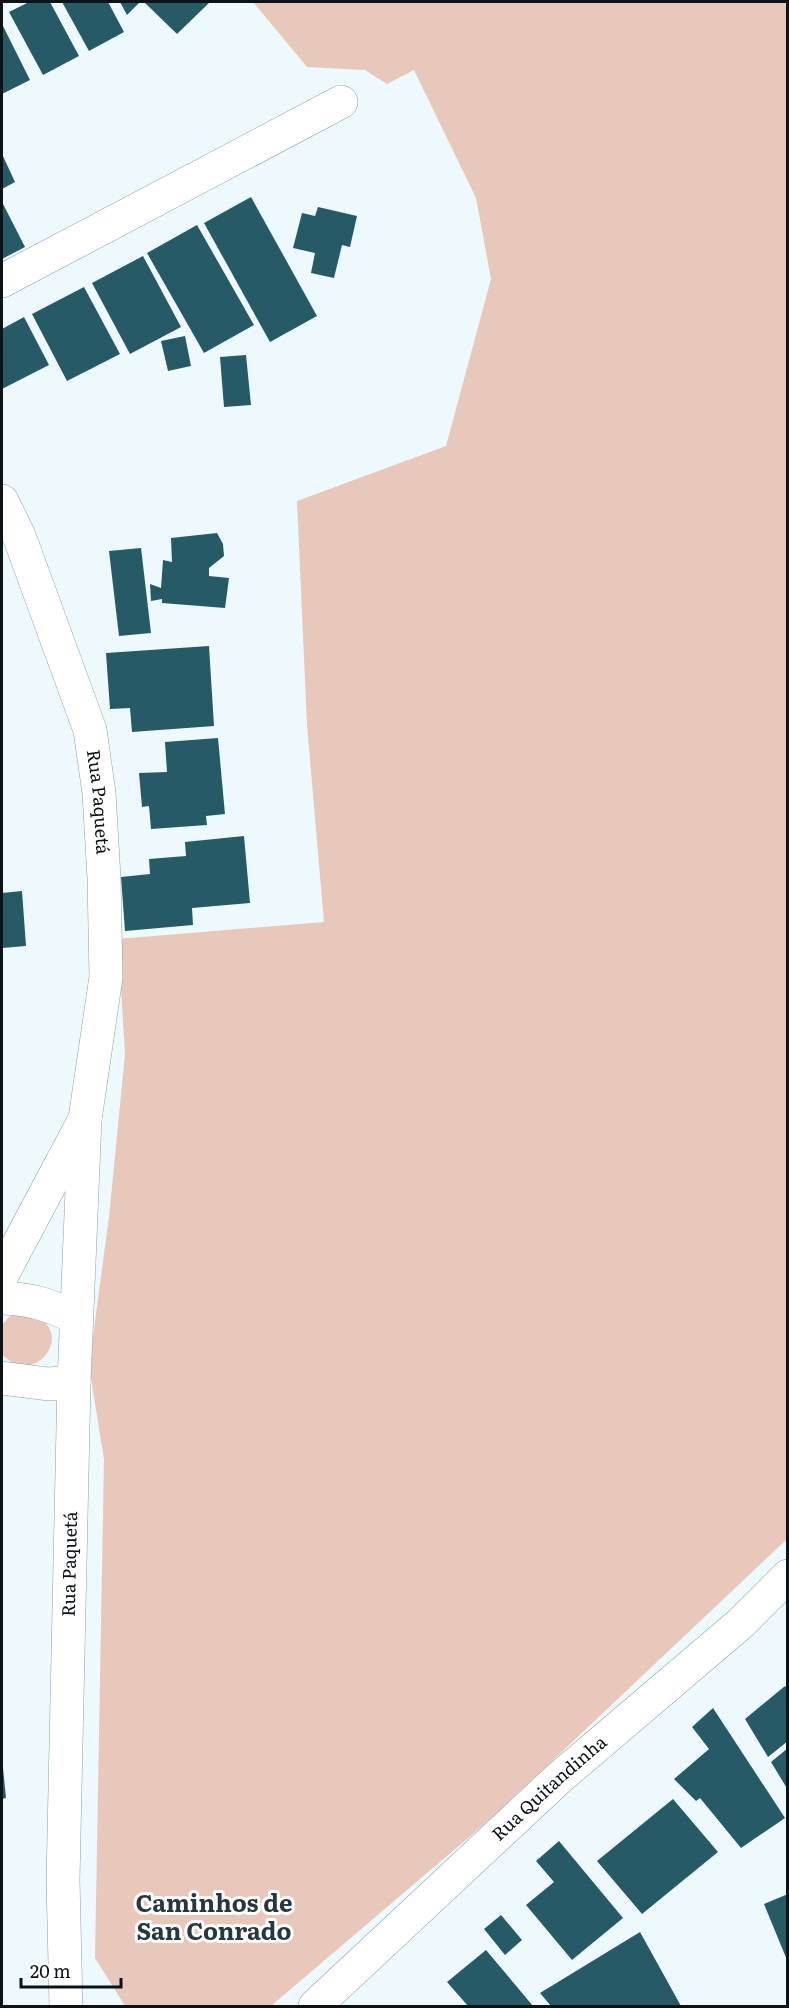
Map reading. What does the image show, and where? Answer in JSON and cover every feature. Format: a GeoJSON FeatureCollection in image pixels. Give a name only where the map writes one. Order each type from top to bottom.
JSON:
{"type":"FeatureCollection","features":[{"type":"Feature","properties":{"kind":"street"},"geometry":{"type":"LineString","coordinates":[[2,281],[341,102]]}},
{"type":"Feature","properties":{"kind":"street","name":"Rua Paquetá"},"geometry":{"type":"LineString","coordinates":[[2,501],[19,536],[90,730],[99,794],[104,878],[106,976],[85,1119],[76,1318],[63,1880],[66,2007]]}},
{"type":"Feature","properties":{"kind":"street","name":"Rua Paquetá"},"geometry":{"type":"LineString","coordinates":[[2,1275],[85,1119]]}},
{"type":"Feature","properties":{"kind":"street"},"geometry":{"type":"LineString","coordinates":[[2,1298],[17,1298],[49,1304],[76,1318]]}},
{"type":"Feature","properties":{"kind":"street"},"geometry":{"type":"LineString","coordinates":[[2,1378],[48,1384],[74,1382]]}},
{"type":"Feature","properties":{"kind":"street","name":"Rua Quitandinha"},"geometry":{"type":"LineString","coordinates":[[315,2007],[559,1778],[741,1623],[788,1576]]}},
{"type":"Feature","properties":{"kind":"shaded area"},"geometry":{"type":"Polygon","coordinates":[[[253,2],[787,2],[787,1539],[495,1815],[271,2006],[125,2006],[95,1958],[104,1459],[89,1366],[109,1217],[125,1054],[118,939],[324,922],[307,725],[297,501],[446,446],[491,279],[476,198],[414,70],[387,84],[365,70],[307,67],[253,2]]]}},
{"type":"Feature","properties":{"kind":"shaded area"},"geometry":{"type":"Polygon","coordinates":[[[16,1314],[40,1319],[50,1330],[52,1340],[49,1349],[43,1358],[34,1364],[24,1366],[13,1363],[2,1354],[2,1325],[9,1317],[16,1314]]]}},
{"type":"Feature","properties":{"kind":"building"},"geometry":{"type":"Polygon","coordinates":[[[29,2],[50,2],[79,56],[43,75],[9,12],[29,2]]]}},
{"type":"Feature","properties":{"kind":"building"},"geometry":{"type":"Polygon","coordinates":[[[62,2],[108,2],[124,32],[89,51],[62,2]]]}},
{"type":"Feature","properties":{"kind":"building"},"geometry":{"type":"Polygon","coordinates":[[[120,2],[140,2],[127,15],[120,2]]]}},
{"type":"Feature","properties":{"kind":"building"},"geometry":{"type":"Polygon","coordinates":[[[144,2],[210,2],[177,34],[144,2]]]}},
{"type":"Feature","properties":{"kind":"building"},"geometry":{"type":"Polygon","coordinates":[[[2,24],[30,80],[2,94],[2,24]]]}},
{"type":"Feature","properties":{"kind":"building"},"geometry":{"type":"Polygon","coordinates":[[[2,154],[15,182],[2,189],[2,154]]]}},
{"type":"Feature","properties":{"kind":"building"},"geometry":{"type":"Polygon","coordinates":[[[251,197],[317,316],[270,342],[204,223],[251,197]]]}},
{"type":"Feature","properties":{"kind":"building"},"geometry":{"type":"Polygon","coordinates":[[[2,202],[25,247],[2,259],[2,202]]]}},
{"type":"Feature","properties":{"kind":"building"},"geometry":{"type":"Polygon","coordinates":[[[318,207],[357,216],[350,247],[342,245],[334,278],[311,273],[315,253],[293,248],[302,213],[315,216],[318,207]]]}},
{"type":"Feature","properties":{"kind":"building"},"geometry":{"type":"Polygon","coordinates":[[[197,225],[254,325],[204,353],[147,253],[197,225]]]}},
{"type":"Feature","properties":{"kind":"building"},"geometry":{"type":"Polygon","coordinates":[[[143,256],[181,327],[130,354],[92,283],[143,256]]]}},
{"type":"Feature","properties":{"kind":"building"},"geometry":{"type":"Polygon","coordinates":[[[84,287],[120,354],[67,381],[32,314],[84,287]]]}},
{"type":"Feature","properties":{"kind":"building"},"geometry":{"type":"Polygon","coordinates":[[[24,317],[49,365],[2,389],[2,329],[24,317]]]}},
{"type":"Feature","properties":{"kind":"building"},"geometry":{"type":"Polygon","coordinates":[[[185,336],[191,366],[168,371],[161,341],[185,336]]]}},
{"type":"Feature","properties":{"kind":"building"},"geometry":{"type":"Polygon","coordinates":[[[246,355],[251,405],[224,407],[220,357],[246,355]]]}},
{"type":"Feature","properties":{"kind":"building"},"geometry":{"type":"Polygon","coordinates":[[[217,533],[223,544],[224,556],[209,568],[209,576],[229,578],[225,608],[162,603],[162,599],[151,601],[150,584],[161,588],[163,560],[172,562],[171,538],[217,533]]]}},
{"type":"Feature","properties":{"kind":"building"},"geometry":{"type":"Polygon","coordinates":[[[141,548],[151,633],[119,636],[109,551],[141,548]]]}},
{"type":"Feature","properties":{"kind":"building"},"geometry":{"type":"Polygon","coordinates":[[[209,646],[214,726],[132,732],[130,708],[110,709],[106,653],[209,646]]]}},
{"type":"Feature","properties":{"kind":"building"},"geometry":{"type":"Polygon","coordinates":[[[218,738],[225,814],[206,816],[207,825],[151,829],[149,806],[142,807],[139,773],[167,772],[165,742],[218,738]]]}},
{"type":"Feature","properties":{"kind":"building"},"geometry":{"type":"Polygon","coordinates":[[[244,836],[250,903],[192,908],[193,925],[125,931],[121,877],[150,874],[149,859],[186,856],[185,842],[244,836]]]}},
{"type":"Feature","properties":{"kind":"building"},"geometry":{"type":"Polygon","coordinates":[[[22,891],[26,946],[2,948],[2,893],[22,891]]]}},
{"type":"Feature","properties":{"kind":"building"},"geometry":{"type":"Polygon","coordinates":[[[785,1686],[788,1689],[788,1741],[768,1757],[745,1719],[785,1686]]]}},
{"type":"Feature","properties":{"kind":"building"},"geometry":{"type":"Polygon","coordinates":[[[713,1708],[785,1818],[741,1848],[700,1798],[696,1801],[674,1779],[709,1749],[692,1727],[713,1708]]]}},
{"type":"Feature","properties":{"kind":"building"},"geometry":{"type":"Polygon","coordinates":[[[788,1748],[788,1790],[771,1762],[788,1748]]]}},
{"type":"Feature","properties":{"kind":"building"},"geometry":{"type":"Polygon","coordinates":[[[2,1768],[6,1798],[2,1799],[2,1768]]]}},
{"type":"Feature","properties":{"kind":"building"},"geometry":{"type":"Polygon","coordinates":[[[673,1799],[718,1852],[642,1914],[597,1861],[673,1799]]]}},
{"type":"Feature","properties":{"kind":"building"},"geometry":{"type":"Polygon","coordinates":[[[559,1841],[623,1918],[572,1960],[526,1905],[554,1882],[536,1861],[559,1841]]]}},
{"type":"Feature","properties":{"kind":"building"},"geometry":{"type":"Polygon","coordinates":[[[788,1894],[788,1960],[787,1960],[764,1904],[788,1894]]]}},
{"type":"Feature","properties":{"kind":"building"},"geometry":{"type":"Polygon","coordinates":[[[501,1915],[522,1940],[505,1955],[484,1929],[501,1915]]]}},
{"type":"Feature","properties":{"kind":"building"},"geometry":{"type":"Polygon","coordinates":[[[640,1932],[681,2006],[551,2006],[540,1993],[640,1932]]]}},
{"type":"Feature","properties":{"kind":"building"},"geometry":{"type":"Polygon","coordinates":[[[486,1950],[533,2006],[468,2006],[447,1982],[486,1950]]]}},
{"type":"Feature","properties":{"kind":"district","name":"Caminhos de San Conrado"},"geometry":{"type":"Point","coordinates":[214,1918]}}]}
